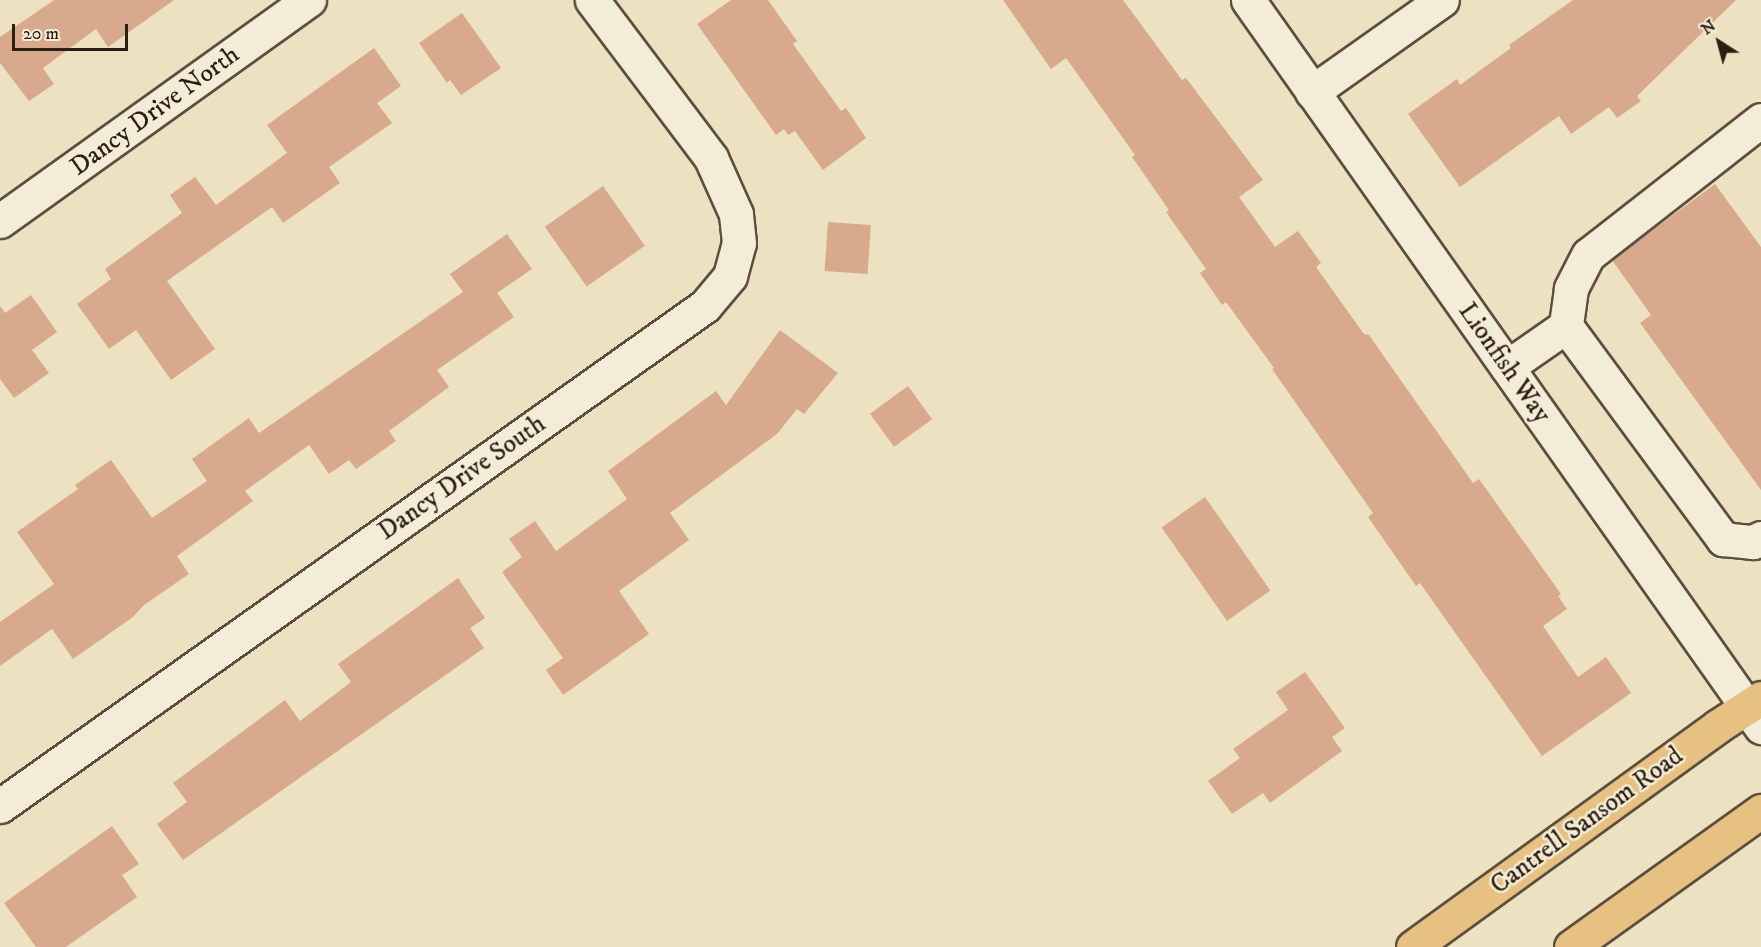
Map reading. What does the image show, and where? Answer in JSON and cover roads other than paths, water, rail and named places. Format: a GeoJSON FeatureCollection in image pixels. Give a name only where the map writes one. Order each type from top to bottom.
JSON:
{"type":"FeatureCollection","features":[{"type":"Feature","properties":{"kind":"main road","name":"Cantrell Sansom Road"},"geometry":{"type":"LineString","coordinates":[[1413,947],[1718,726],[1756,711]]}},
{"type":"Feature","properties":{"kind":"main road"},"geometry":{"type":"LineString","coordinates":[[1571,947],[1761,811]]}},
{"type":"Feature","properties":{"kind":"street","name":"Dancy Drive North"},"geometry":{"type":"LineString","coordinates":[[0,221],[309,0]]}},
{"type":"Feature","properties":{"kind":"street","name":"Dancy Drive South"},"geometry":{"type":"LineString","coordinates":[[0,806],[705,306],[730,276],[739,243],[736,214],[711,158],[650,73],[592,0]]}},
{"type":"Feature","properties":{"kind":"street","name":"Lionfish Way"},"geometry":{"type":"LineString","coordinates":[[1248,0],[1507,367],[1756,711]]}},
{"type":"Feature","properties":{"kind":"street"},"geometry":{"type":"LineString","coordinates":[[1312,92],[1442,0]]}},
{"type":"Feature","properties":{"kind":"street"},"geometry":{"type":"LineString","coordinates":[[1761,120],[1588,255],[1571,289],[1566,326],[1723,539],[1753,542],[1761,538]]}},
{"type":"Feature","properties":{"kind":"street"},"geometry":{"type":"LineString","coordinates":[[1507,367],[1566,326]]}}]}
